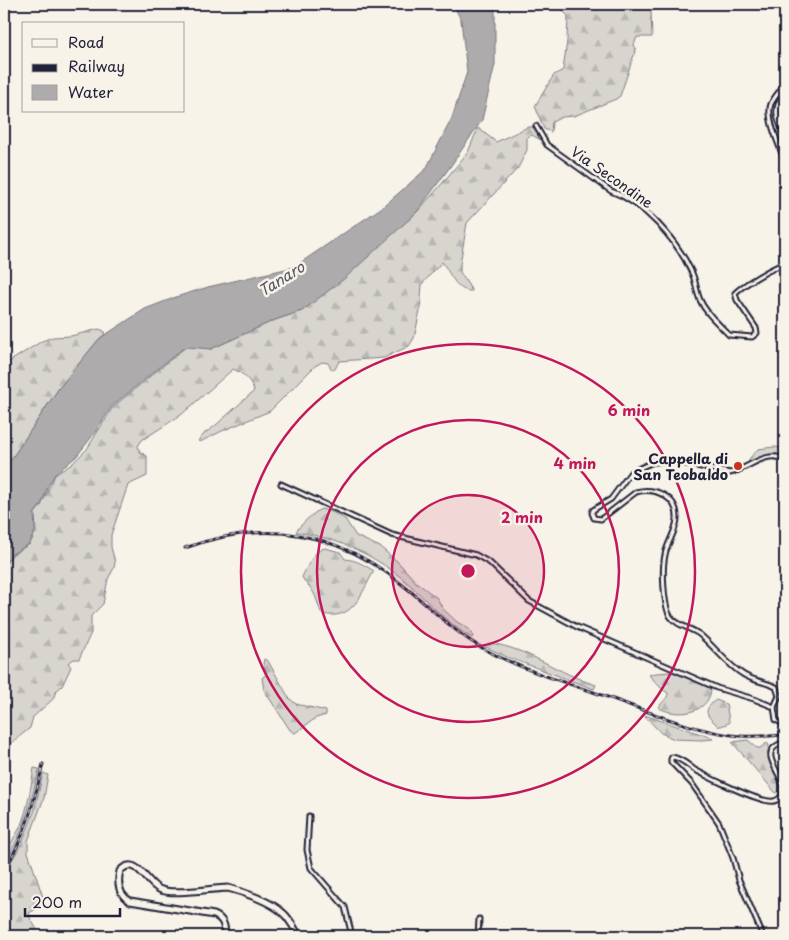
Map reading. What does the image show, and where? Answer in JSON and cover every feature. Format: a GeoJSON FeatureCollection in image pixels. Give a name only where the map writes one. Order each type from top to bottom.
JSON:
{"type":"FeatureCollection","features":[{"type":"Feature","properties":{"kind":"main road"},"geometry":{"type":"LineString","coordinates":[[225,936],[223,922],[214,916],[130,901],[120,890],[120,871],[128,866],[135,866],[153,886],[165,891],[228,888],[237,890],[278,908],[291,922],[298,936]]}},
{"type":"Feature","properties":{"kind":"street"},"geometry":{"type":"LineString","coordinates":[[785,84],[771,104],[770,111],[782,154],[785,155]]}},
{"type":"Feature","properties":{"kind":"street"},"geometry":{"type":"LineString","coordinates":[[785,92],[778,103],[777,111],[778,120],[785,134]]}},
{"type":"Feature","properties":{"kind":"street","name":"Via Secondine"},"geometry":{"type":"LineString","coordinates":[[536,126],[547,145],[611,191],[620,194],[644,210],[678,250],[692,271],[701,301],[709,314],[730,335],[752,338],[757,333],[756,328],[735,294],[739,289],[771,268],[785,264]]}},
{"type":"Feature","properties":{"kind":"street"},"geometry":{"type":"LineString","coordinates":[[785,460],[771,456],[730,473],[672,461],[653,462],[631,472],[611,499],[593,510],[592,513],[594,518],[601,519],[636,492],[651,490],[660,493],[670,500],[674,506],[677,519],[664,562],[665,601],[668,612],[678,623],[698,634],[744,675],[776,687],[779,696],[774,707],[776,720],[785,726]]}},
{"type":"Feature","properties":{"kind":"street"},"geometry":{"type":"LineString","coordinates":[[281,484],[392,534],[476,555],[490,563],[529,601],[576,627],[717,688],[774,707]]}},
{"type":"Feature","properties":{"kind":"street"},"geometry":{"type":"LineString","coordinates":[[763,936],[739,880],[733,858],[719,824],[692,784],[671,760],[674,757],[677,758],[695,770],[750,796],[765,801],[773,801],[781,797],[784,790],[771,753],[772,748],[785,742]]}},
{"type":"Feature","properties":{"kind":"street"},"geometry":{"type":"LineString","coordinates":[[309,816],[307,850],[311,868],[345,907],[352,936]]}},
{"type":"Feature","properties":{"kind":"street"},"geometry":{"type":"LineString","coordinates":[[478,936],[479,919]]}},
{"type":"Feature","properties":{"kind":"green space"},"geometry":{"type":"Polygon","coordinates":[[[556,4],[664,4],[664,8],[651,11],[652,37],[637,37],[634,45],[636,49],[620,96],[574,116],[562,117],[552,122],[551,132],[544,129],[535,106],[554,75],[563,70],[568,16],[556,4]]]}},
{"type":"Feature","properties":{"kind":"green space"},"geometry":{"type":"Polygon","coordinates":[[[528,127],[536,127],[541,140],[532,135],[527,137],[527,150],[518,168],[467,223],[460,272],[472,291],[458,285],[442,262],[422,284],[420,311],[414,338],[409,346],[384,358],[339,361],[335,369],[332,370],[328,363],[322,362],[315,366],[270,411],[200,442],[198,441],[205,433],[254,391],[246,377],[233,369],[181,415],[142,440],[138,446],[140,452],[147,456],[147,476],[128,485],[111,535],[111,547],[115,562],[114,568],[108,579],[103,604],[91,616],[91,633],[79,659],[74,659],[68,663],[71,667],[53,699],[33,717],[30,728],[11,743],[4,752],[4,566],[13,554],[30,544],[36,531],[35,513],[41,506],[55,475],[72,464],[87,449],[113,407],[187,346],[211,349],[275,320],[302,311],[416,213],[468,152],[478,128],[496,142],[528,127]]]}},
{"type":"Feature","properties":{"kind":"green space"},"geometry":{"type":"Polygon","coordinates":[[[99,329],[104,331],[105,334],[59,388],[4,470],[4,365],[42,341],[53,337],[71,336],[99,329]]]}},
{"type":"Feature","properties":{"kind":"green space"},"geometry":{"type":"Polygon","coordinates":[[[785,448],[785,457],[771,456],[749,464],[749,459],[758,449],[785,448]]]}},
{"type":"Feature","properties":{"kind":"green space"},"geometry":{"type":"Polygon","coordinates":[[[321,509],[345,519],[356,536],[380,547],[398,562],[416,582],[437,598],[443,609],[457,622],[469,629],[473,636],[472,638],[447,620],[410,585],[371,557],[327,539],[296,532],[314,513],[321,509]]]}},
{"type":"Feature","properties":{"kind":"green space"},"geometry":{"type":"Polygon","coordinates":[[[325,548],[340,552],[345,559],[357,562],[374,571],[355,604],[342,614],[322,614],[314,593],[302,577],[308,564],[317,552],[325,548]]]}},
{"type":"Feature","properties":{"kind":"green space"},"geometry":{"type":"Polygon","coordinates":[[[489,643],[517,650],[596,685],[594,689],[507,657],[484,646],[489,643]]]}},
{"type":"Feature","properties":{"kind":"green space"},"geometry":{"type":"Polygon","coordinates":[[[264,659],[268,661],[289,698],[296,704],[326,711],[326,715],[316,718],[295,733],[290,730],[264,690],[262,678],[267,673],[263,664],[264,659]]]}},
{"type":"Feature","properties":{"kind":"green space"},"geometry":{"type":"Polygon","coordinates":[[[673,672],[708,687],[711,691],[703,705],[690,712],[682,713],[674,713],[659,708],[668,693],[649,675],[673,672]]]}},
{"type":"Feature","properties":{"kind":"green space"},"geometry":{"type":"Polygon","coordinates":[[[716,700],[726,704],[727,708],[729,723],[721,726],[717,726],[707,714],[708,708],[716,700]]]}},
{"type":"Feature","properties":{"kind":"green space"},"geometry":{"type":"Polygon","coordinates":[[[644,715],[713,739],[674,739],[661,733],[644,715]]]}},
{"type":"Feature","properties":{"kind":"green space"},"geometry":{"type":"Polygon","coordinates":[[[748,740],[757,748],[767,743],[769,745],[770,763],[778,778],[781,790],[776,793],[732,742],[748,740]]]}},
{"type":"Feature","properties":{"kind":"green space"},"geometry":{"type":"Polygon","coordinates":[[[34,768],[39,769],[29,806],[16,842],[4,864],[8,849],[19,830],[23,818],[34,768]]]}},
{"type":"Feature","properties":{"kind":"green space"},"geometry":{"type":"Polygon","coordinates":[[[43,773],[48,775],[44,798],[28,841],[28,852],[45,904],[29,913],[41,936],[4,936],[4,874],[22,843],[34,812],[43,773]]]}},
{"type":"Feature","properties":{"kind":"water","name":"Tanaro"},"geometry":{"type":"Polygon","coordinates":[[[453,4],[493,4],[495,7],[495,64],[482,120],[416,213],[344,279],[302,311],[275,320],[211,349],[187,347],[182,349],[112,406],[76,457],[55,474],[41,505],[34,514],[35,531],[29,544],[12,554],[4,565],[4,470],[59,388],[99,339],[145,309],[176,297],[208,287],[294,267],[384,206],[426,169],[452,118],[467,72],[461,20],[453,4]]]}},
{"type":"Feature","properties":{"kind":"waterway"},"geometry":{"type":"LineString","coordinates":[[4,914],[10,923],[8,936]]}},
{"type":"Feature","properties":{"kind":"railway"},"geometry":{"type":"LineString","coordinates":[[185,548],[215,539],[272,532],[300,535],[327,542],[379,567],[467,639],[491,653],[520,666],[667,719],[704,730],[740,736],[785,735]]}},
{"type":"Feature","properties":{"kind":"railway"},"geometry":{"type":"LineString","coordinates":[[4,870],[23,832],[43,764]]}},
{"type":"Feature","properties":{"kind":"place","name":"Cappella di San Teobaldo"},"geometry":{"type":"Point","coordinates":[738,466]}}]}
